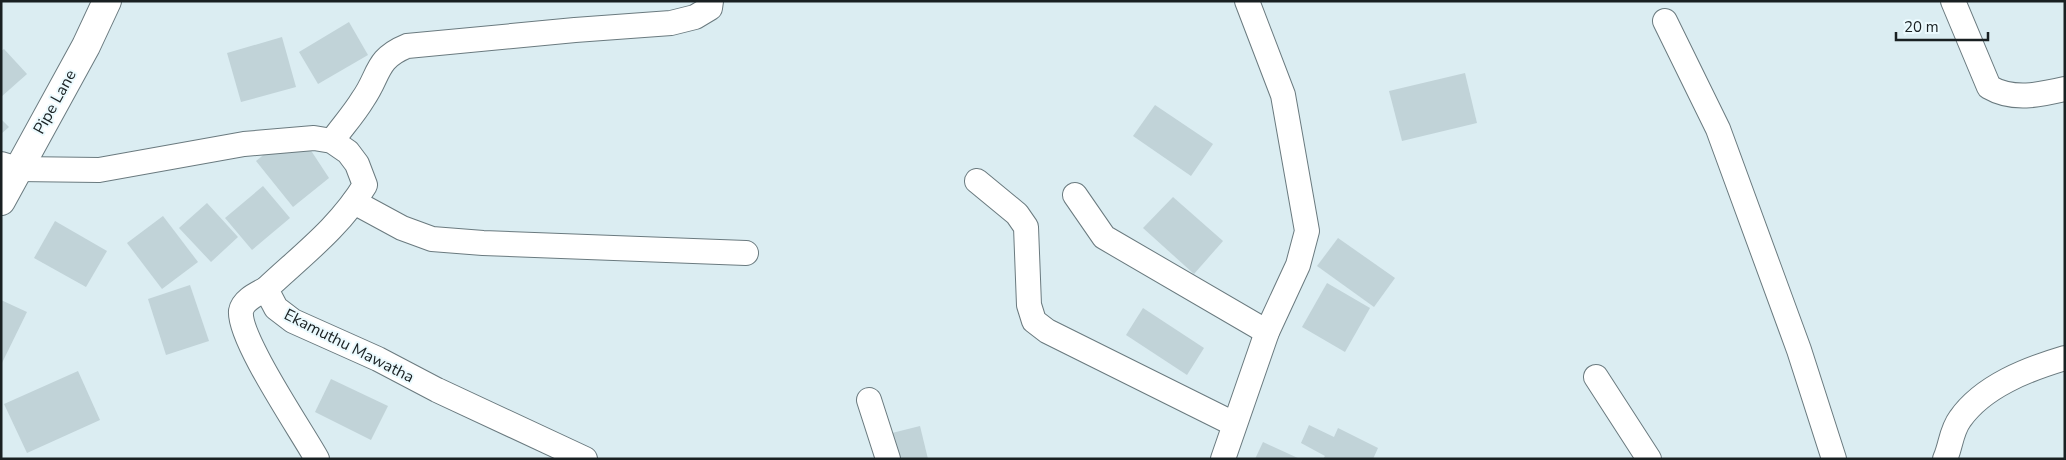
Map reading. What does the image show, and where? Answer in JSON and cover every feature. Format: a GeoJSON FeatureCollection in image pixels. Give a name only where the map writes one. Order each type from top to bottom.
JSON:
{"type":"FeatureCollection","features":[{"type":"Feature","properties":{"kind":"street","name":"Pipe Lane"},"geometry":{"type":"LineString","coordinates":[[1,201],[10,166],[86,46],[107,1]]}},
{"type":"Feature","properties":{"kind":"street"},"geometry":{"type":"LineString","coordinates":[[332,141],[364,98],[381,64],[393,52],[407,46],[671,23],[695,17],[710,8],[711,1]]}},
{"type":"Feature","properties":{"kind":"street"},"geometry":{"type":"LineString","coordinates":[[1224,459],[1234,424],[1267,332],[1298,265],[1307,231],[1283,95],[1246,1]]}},
{"type":"Feature","properties":{"kind":"street"},"geometry":{"type":"LineString","coordinates":[[1953,1],[1989,87],[2001,94],[2016,96],[2036,95],[2065,89]]}},
{"type":"Feature","properties":{"kind":"street"},"geometry":{"type":"LineString","coordinates":[[1666,21],[1718,129],[1799,350],[1834,459]]}},
{"type":"Feature","properties":{"kind":"street"},"geometry":{"type":"LineString","coordinates":[[10,166],[99,170],[244,144],[314,138],[332,141],[348,152],[365,185],[354,202],[309,252],[266,289],[249,299],[241,309],[242,325],[252,348],[317,459]]}},
{"type":"Feature","properties":{"kind":"street"},"geometry":{"type":"LineString","coordinates":[[978,181],[1017,214],[1026,227],[1029,305],[1034,321],[1047,331],[1234,424]]}},
{"type":"Feature","properties":{"kind":"street"},"geometry":{"type":"LineString","coordinates":[[1075,195],[1104,237],[1267,332]]}},
{"type":"Feature","properties":{"kind":"street"},"geometry":{"type":"LineString","coordinates":[[354,202],[402,228],[432,239],[483,243],[746,253]]}},
{"type":"Feature","properties":{"kind":"street","name":"Ekamuthu Mawatha"},"geometry":{"type":"LineString","coordinates":[[266,289],[276,308],[293,321],[378,359],[437,390],[585,459]]}},
{"type":"Feature","properties":{"kind":"street"},"geometry":{"type":"LineString","coordinates":[[1945,459],[1959,420],[1986,393],[2036,366],[2065,358]]}},
{"type":"Feature","properties":{"kind":"street"},"geometry":{"type":"LineString","coordinates":[[1596,377],[1648,459]]}},
{"type":"Feature","properties":{"kind":"street"},"geometry":{"type":"LineString","coordinates":[[869,400],[888,459]]}},
{"type":"Feature","properties":{"kind":"building"},"geometry":{"type":"Polygon","coordinates":[[[349,22],[368,55],[318,84],[299,52],[349,22]]]}},
{"type":"Feature","properties":{"kind":"building"},"geometry":{"type":"Polygon","coordinates":[[[282,37],[296,87],[241,102],[227,53],[282,37]]]}},
{"type":"Feature","properties":{"kind":"building"},"geometry":{"type":"Polygon","coordinates":[[[4,49],[27,74],[1,97],[1,51],[4,49]]]}},
{"type":"Feature","properties":{"kind":"building"},"geometry":{"type":"Polygon","coordinates":[[[1465,73],[1477,123],[1402,141],[1389,91],[1465,73]]]}},
{"type":"Feature","properties":{"kind":"building"},"geometry":{"type":"Polygon","coordinates":[[[1155,105],[1213,144],[1191,176],[1133,136],[1155,105]]]}},
{"type":"Feature","properties":{"kind":"building"},"geometry":{"type":"Polygon","coordinates":[[[1,119],[9,127],[1,134],[1,119]]]}},
{"type":"Feature","properties":{"kind":"building"},"geometry":{"type":"Polygon","coordinates":[[[272,148],[310,149],[329,178],[293,207],[256,161],[272,148]]]}},
{"type":"Feature","properties":{"kind":"building"},"geometry":{"type":"Polygon","coordinates":[[[263,186],[290,218],[252,250],[225,218],[263,186]]]}},
{"type":"Feature","properties":{"kind":"building"},"geometry":{"type":"Polygon","coordinates":[[[1173,197],[1223,241],[1194,274],[1143,228],[1173,197]]]}},
{"type":"Feature","properties":{"kind":"building"},"geometry":{"type":"Polygon","coordinates":[[[207,203],[238,237],[211,262],[179,228],[207,203]]]}},
{"type":"Feature","properties":{"kind":"building"},"geometry":{"type":"Polygon","coordinates":[[[163,216],[198,262],[162,289],[127,243],[163,216]]]}},
{"type":"Feature","properties":{"kind":"building"},"geometry":{"type":"Polygon","coordinates":[[[55,221],[107,251],[86,287],[34,258],[55,221]]]}},
{"type":"Feature","properties":{"kind":"building"},"geometry":{"type":"Polygon","coordinates":[[[1338,238],[1395,278],[1374,307],[1317,266],[1338,238]]]}},
{"type":"Feature","properties":{"kind":"building"},"geometry":{"type":"Polygon","coordinates":[[[1327,283],[1370,308],[1345,352],[1302,327],[1327,283]]]}},
{"type":"Feature","properties":{"kind":"building"},"geometry":{"type":"Polygon","coordinates":[[[190,285],[209,341],[166,355],[148,299],[190,285]]]}},
{"type":"Feature","properties":{"kind":"building"},"geometry":{"type":"Polygon","coordinates":[[[1,300],[27,312],[1,365],[1,300]]]}},
{"type":"Feature","properties":{"kind":"building"},"geometry":{"type":"Polygon","coordinates":[[[1143,308],[1204,348],[1187,375],[1126,335],[1143,308]]]}},
{"type":"Feature","properties":{"kind":"building"},"geometry":{"type":"Polygon","coordinates":[[[78,371],[100,420],[27,453],[4,404],[78,371]]]}},
{"type":"Feature","properties":{"kind":"building"},"geometry":{"type":"Polygon","coordinates":[[[331,379],[388,406],[371,440],[315,412],[331,379]]]}},
{"type":"Feature","properties":{"kind":"building"},"geometry":{"type":"Polygon","coordinates":[[[1309,425],[1334,437],[1338,428],[1378,448],[1373,459],[1323,459],[1325,456],[1301,443],[1309,425]]]}},
{"type":"Feature","properties":{"kind":"building"},"geometry":{"type":"Polygon","coordinates":[[[920,426],[928,459],[878,459],[872,438],[920,426]]]}},
{"type":"Feature","properties":{"kind":"building"},"geometry":{"type":"Polygon","coordinates":[[[1263,442],[1300,459],[1255,459],[1263,442]]]}}]}
